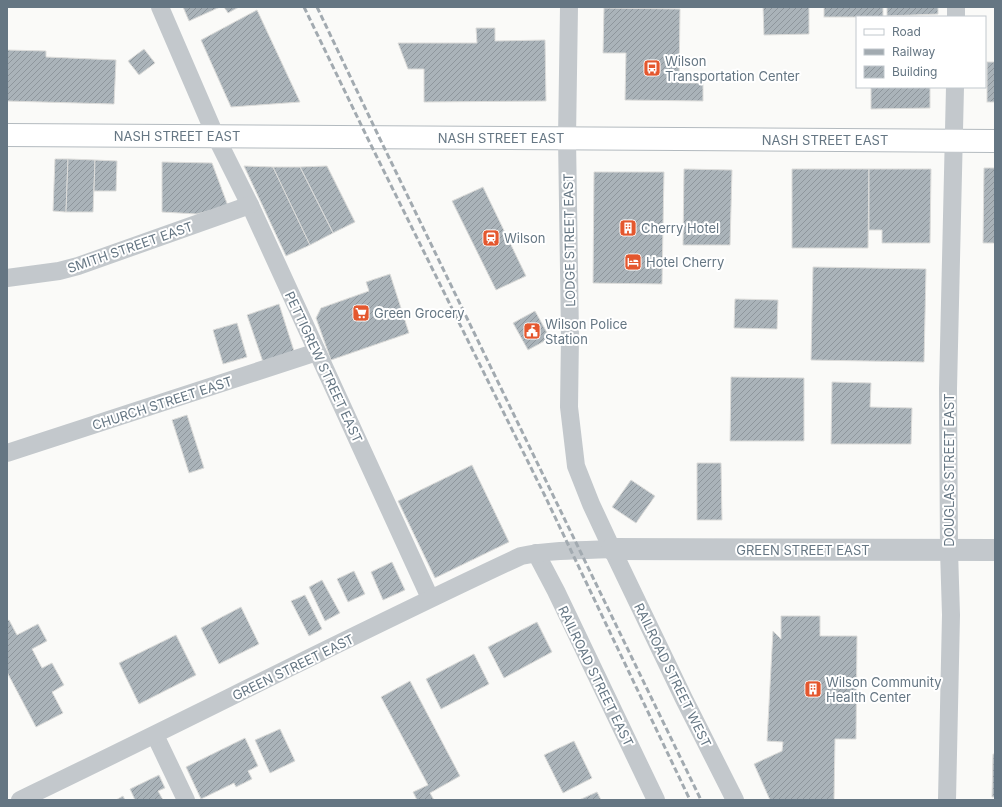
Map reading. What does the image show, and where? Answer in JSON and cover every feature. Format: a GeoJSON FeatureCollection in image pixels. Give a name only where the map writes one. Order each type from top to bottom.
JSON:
{"type":"FeatureCollection","features":[{"type":"Feature","properties":{"kind":"main road","name":"NASH STREET EAST"},"geometry":{"type":"LineString","coordinates":[[7,135],[995,141]]}},
{"type":"Feature","properties":{"kind":"street","name":"PETTIGREW STREET EAST"},"geometry":{"type":"LineString","coordinates":[[160,7],[216,136],[250,205],[430,598]]}},
{"type":"Feature","properties":{"kind":"street","name":"LODGE STREET EAST"},"geometry":{"type":"LineString","coordinates":[[568,7],[567,138],[570,336],[569,407],[576,466],[591,504],[612,549]]}},
{"type":"Feature","properties":{"kind":"street","name":"DOUGLAS STREET EAST"},"geometry":{"type":"LineString","coordinates":[[947,800],[951,615],[948,389],[955,88]]}},
{"type":"Feature","properties":{"kind":"street","name":"SMITH STREET EAST"},"geometry":{"type":"LineString","coordinates":[[7,278],[59,271],[250,205]]}},
{"type":"Feature","properties":{"kind":"street","name":"CHURCH STREET EAST"},"geometry":{"type":"LineString","coordinates":[[7,453],[317,352]]}},
{"type":"Feature","properties":{"kind":"street","name":"GREEN STREET EAST"},"geometry":{"type":"LineString","coordinates":[[20,800],[155,735],[430,598],[521,556],[571,550],[612,549],[995,550]]}},
{"type":"Feature","properties":{"kind":"street","name":"RAILROAD STREET WEST"},"geometry":{"type":"LineString","coordinates":[[612,549],[684,699],[735,800]]}},
{"type":"Feature","properties":{"kind":"street","name":"RAILROAD STREET EAST"},"geometry":{"type":"LineString","coordinates":[[536,553],[556,591],[656,800]]}},
{"type":"Feature","properties":{"kind":"street"},"geometry":{"type":"LineString","coordinates":[[155,735],[186,800]]}},
{"type":"Feature","properties":{"kind":"building"},"geometry":{"type":"Polygon","coordinates":[[[183,7],[220,7],[189,21],[183,7]]]}},
{"type":"Feature","properties":{"kind":"building"},"geometry":{"type":"Polygon","coordinates":[[[224,7],[239,7],[228,13],[224,7]]]}},
{"type":"Feature","properties":{"kind":"building"},"geometry":{"type":"Polygon","coordinates":[[[763,7],[809,7],[809,34],[764,35],[763,7]]]}},
{"type":"Feature","properties":{"kind":"building"},"geometry":{"type":"Polygon","coordinates":[[[824,7],[883,7],[883,16],[824,17],[824,7]]]}},
{"type":"Feature","properties":{"kind":"building"},"geometry":{"type":"Polygon","coordinates":[[[887,7],[938,7],[938,14],[887,16],[887,7]]]}},
{"type":"Feature","properties":{"kind":"building","name":"Wilson Transportation Center"},"geometry":{"type":"Polygon","coordinates":[[[604,8],[680,9],[679,83],[703,83],[703,101],[625,100],[626,53],[603,53],[604,8]]]}},
{"type":"Feature","properties":{"kind":"building"},"geometry":{"type":"Polygon","coordinates":[[[257,10],[300,102],[231,107],[201,40],[257,10]]]}},
{"type":"Feature","properties":{"kind":"building"},"geometry":{"type":"Polygon","coordinates":[[[476,28],[495,28],[495,41],[545,40],[546,101],[424,102],[424,69],[408,69],[398,43],[477,43],[476,28]]]}},
{"type":"Feature","properties":{"kind":"building"},"geometry":{"type":"Polygon","coordinates":[[[144,49],[155,63],[139,75],[128,61],[144,49]]]}},
{"type":"Feature","properties":{"kind":"building"},"geometry":{"type":"Polygon","coordinates":[[[7,50],[46,51],[46,57],[116,60],[114,104],[7,101],[7,50]]]}},
{"type":"Feature","properties":{"kind":"building"},"geometry":{"type":"Polygon","coordinates":[[[987,62],[995,62],[995,102],[987,102],[987,62]]]}},
{"type":"Feature","properties":{"kind":"building"},"geometry":{"type":"Polygon","coordinates":[[[871,88],[930,88],[930,108],[871,109],[871,88]]]}},
{"type":"Feature","properties":{"kind":"building"},"geometry":{"type":"Polygon","coordinates":[[[55,159],[68,159],[66,212],[53,211],[55,159]]]}},
{"type":"Feature","properties":{"kind":"building"},"geometry":{"type":"Polygon","coordinates":[[[68,159],[95,160],[93,212],[66,212],[68,159]]]}},
{"type":"Feature","properties":{"kind":"building"},"geometry":{"type":"Polygon","coordinates":[[[95,160],[117,161],[116,191],[94,191],[95,160]]]}},
{"type":"Feature","properties":{"kind":"building"},"geometry":{"type":"Polygon","coordinates":[[[162,162],[212,163],[228,206],[197,214],[162,212],[162,162]]]}},
{"type":"Feature","properties":{"kind":"building"},"geometry":{"type":"Polygon","coordinates":[[[244,166],[273,167],[310,245],[286,256],[244,166]]]}},
{"type":"Feature","properties":{"kind":"building"},"geometry":{"type":"Polygon","coordinates":[[[327,166],[355,222],[333,233],[300,167],[327,166]]]}},
{"type":"Feature","properties":{"kind":"building"},"geometry":{"type":"Polygon","coordinates":[[[273,167],[300,167],[333,233],[310,245],[273,167]]]}},
{"type":"Feature","properties":{"kind":"building"},"geometry":{"type":"Polygon","coordinates":[[[984,168],[995,168],[995,243],[983,243],[984,168]]]}},
{"type":"Feature","properties":{"kind":"building"},"geometry":{"type":"Polygon","coordinates":[[[684,169],[732,170],[730,245],[683,245],[684,169]]]}},
{"type":"Feature","properties":{"kind":"building"},"geometry":{"type":"Polygon","coordinates":[[[792,169],[869,169],[868,248],[792,248],[792,169]]]}},
{"type":"Feature","properties":{"kind":"building"},"geometry":{"type":"Polygon","coordinates":[[[869,169],[931,169],[930,243],[882,243],[882,230],[869,230],[869,169]]]}},
{"type":"Feature","properties":{"kind":"building","name":"Cherry Hotel"},"geometry":{"type":"Polygon","coordinates":[[[594,172],[664,172],[662,284],[593,283],[594,172]]]}},
{"type":"Feature","properties":{"kind":"building"},"geometry":{"type":"Polygon","coordinates":[[[483,187],[526,276],[496,290],[452,201],[483,187]]]}},
{"type":"Feature","properties":{"kind":"building"},"geometry":{"type":"Polygon","coordinates":[[[813,267],[926,269],[924,362],[811,360],[813,267]]]}},
{"type":"Feature","properties":{"kind":"building","name":"Green Grocery"},"geometry":{"type":"Polygon","coordinates":[[[390,274],[409,333],[331,360],[316,318],[321,308],[369,291],[366,282],[390,274]]]}},
{"type":"Feature","properties":{"kind":"building"},"geometry":{"type":"Polygon","coordinates":[[[735,299],[778,300],[777,329],[734,328],[735,299]]]}},
{"type":"Feature","properties":{"kind":"building"},"geometry":{"type":"Polygon","coordinates":[[[279,304],[294,351],[263,362],[247,315],[279,304]]]}},
{"type":"Feature","properties":{"kind":"building","name":"Wilson Police Station"},"geometry":{"type":"Polygon","coordinates":[[[535,311],[550,338],[528,350],[513,323],[535,311]]]}},
{"type":"Feature","properties":{"kind":"building"},"geometry":{"type":"Polygon","coordinates":[[[237,323],[247,357],[223,364],[213,330],[237,323]]]}},
{"type":"Feature","properties":{"kind":"building"},"geometry":{"type":"Polygon","coordinates":[[[731,377],[804,378],[804,441],[730,441],[731,377]]]}},
{"type":"Feature","properties":{"kind":"building"},"geometry":{"type":"Polygon","coordinates":[[[832,382],[871,383],[870,407],[912,408],[911,444],[831,444],[832,382]]]}},
{"type":"Feature","properties":{"kind":"building"},"geometry":{"type":"Polygon","coordinates":[[[187,415],[204,468],[189,473],[172,420],[187,415]]]}},
{"type":"Feature","properties":{"kind":"building"},"geometry":{"type":"Polygon","coordinates":[[[697,463],[721,463],[722,520],[697,520],[697,463]]]}},
{"type":"Feature","properties":{"kind":"building"},"geometry":{"type":"Polygon","coordinates":[[[472,465],[509,542],[435,578],[398,501],[472,465]]]}},
{"type":"Feature","properties":{"kind":"building"},"geometry":{"type":"Polygon","coordinates":[[[631,480],[655,496],[636,523],[612,507],[631,480]]]}},
{"type":"Feature","properties":{"kind":"building"},"geometry":{"type":"Polygon","coordinates":[[[392,562],[405,590],[383,600],[371,572],[392,562]]]}},
{"type":"Feature","properties":{"kind":"building"},"geometry":{"type":"Polygon","coordinates":[[[354,571],[365,594],[348,602],[337,579],[354,571]]]}},
{"type":"Feature","properties":{"kind":"building"},"geometry":{"type":"Polygon","coordinates":[[[322,580],[340,613],[325,621],[309,587],[322,580]]]}},
{"type":"Feature","properties":{"kind":"building"},"geometry":{"type":"Polygon","coordinates":[[[305,595],[322,629],[309,636],[291,601],[305,595]]]}},
{"type":"Feature","properties":{"kind":"building"},"geometry":{"type":"Polygon","coordinates":[[[241,607],[259,644],[219,664],[201,628],[241,607]]]}},
{"type":"Feature","properties":{"kind":"building","name":"Wilson Community Health Center"},"geometry":{"type":"Polygon","coordinates":[[[781,616],[820,616],[820,636],[857,636],[856,739],[835,739],[834,800],[770,800],[754,764],[782,751],[783,742],[767,741],[773,631],[781,639],[781,616]]]}},
{"type":"Feature","properties":{"kind":"building"},"geometry":{"type":"Polygon","coordinates":[[[9,620],[17,635],[38,624],[47,641],[32,649],[42,668],[52,663],[64,685],[52,692],[63,713],[36,727],[7,672],[7,621],[9,620]]]}},
{"type":"Feature","properties":{"kind":"building"},"geometry":{"type":"Polygon","coordinates":[[[537,622],[552,652],[504,678],[488,647],[537,622]]]}},
{"type":"Feature","properties":{"kind":"building"},"geometry":{"type":"Polygon","coordinates":[[[176,635],[196,675],[139,704],[119,663],[176,635]]]}},
{"type":"Feature","properties":{"kind":"building"},"geometry":{"type":"Polygon","coordinates":[[[474,654],[489,684],[441,709],[426,679],[474,654]]]}},
{"type":"Feature","properties":{"kind":"building"},"geometry":{"type":"Polygon","coordinates":[[[410,681],[460,776],[430,793],[434,800],[417,800],[413,792],[428,785],[381,697],[410,681]]]}},
{"type":"Feature","properties":{"kind":"building"},"geometry":{"type":"Polygon","coordinates":[[[280,729],[295,761],[270,773],[255,740],[280,729]]]}},
{"type":"Feature","properties":{"kind":"building"},"geometry":{"type":"Polygon","coordinates":[[[245,738],[258,766],[248,771],[252,779],[236,787],[234,783],[201,799],[186,767],[245,738]]]}},
{"type":"Feature","properties":{"kind":"building"},"geometry":{"type":"Polygon","coordinates":[[[574,741],[592,778],[563,793],[544,755],[574,741]]]}},
{"type":"Feature","properties":{"kind":"building"},"geometry":{"type":"Polygon","coordinates":[[[993,754],[995,754],[995,797],[992,797],[993,754]]]}},
{"type":"Feature","properties":{"kind":"building"},"geometry":{"type":"Polygon","coordinates":[[[159,775],[165,788],[158,791],[163,800],[135,800],[130,789],[159,775]]]}},
{"type":"Feature","properties":{"kind":"building"},"geometry":{"type":"Polygon","coordinates":[[[597,792],[601,800],[579,800],[597,792]]]}},
{"type":"Feature","properties":{"kind":"building"},"geometry":{"type":"Polygon","coordinates":[[[123,796],[125,800],[116,800],[123,796]]]}},
{"type":"Feature","properties":{"kind":"railway"},"geometry":{"type":"LineString","coordinates":[[304,7],[544,494],[690,800]]}},
{"type":"Feature","properties":{"kind":"railway"},"geometry":{"type":"LineString","coordinates":[[317,7],[701,800]]}},
{"type":"Feature","properties":{"kind":"place","name":"Wilson Transportation Center"},"geometry":{"type":"Point","coordinates":[652,68]}},
{"type":"Feature","properties":{"kind":"place","name":"Cherry Hotel"},"geometry":{"type":"Point","coordinates":[628,228]}},
{"type":"Feature","properties":{"kind":"place","name":"Wilson"},"geometry":{"type":"Point","coordinates":[491,238]}},
{"type":"Feature","properties":{"kind":"place","name":"Hotel Cherry"},"geometry":{"type":"Point","coordinates":[633,262]}},
{"type":"Feature","properties":{"kind":"place","name":"Green Grocery"},"geometry":{"type":"Point","coordinates":[361,313]}},
{"type":"Feature","properties":{"kind":"place","name":"Wilson Police Station"},"geometry":{"type":"Point","coordinates":[532,331]}},
{"type":"Feature","properties":{"kind":"place","name":"Wilson Community Health Center"},"geometry":{"type":"Point","coordinates":[813,689]}}]}
